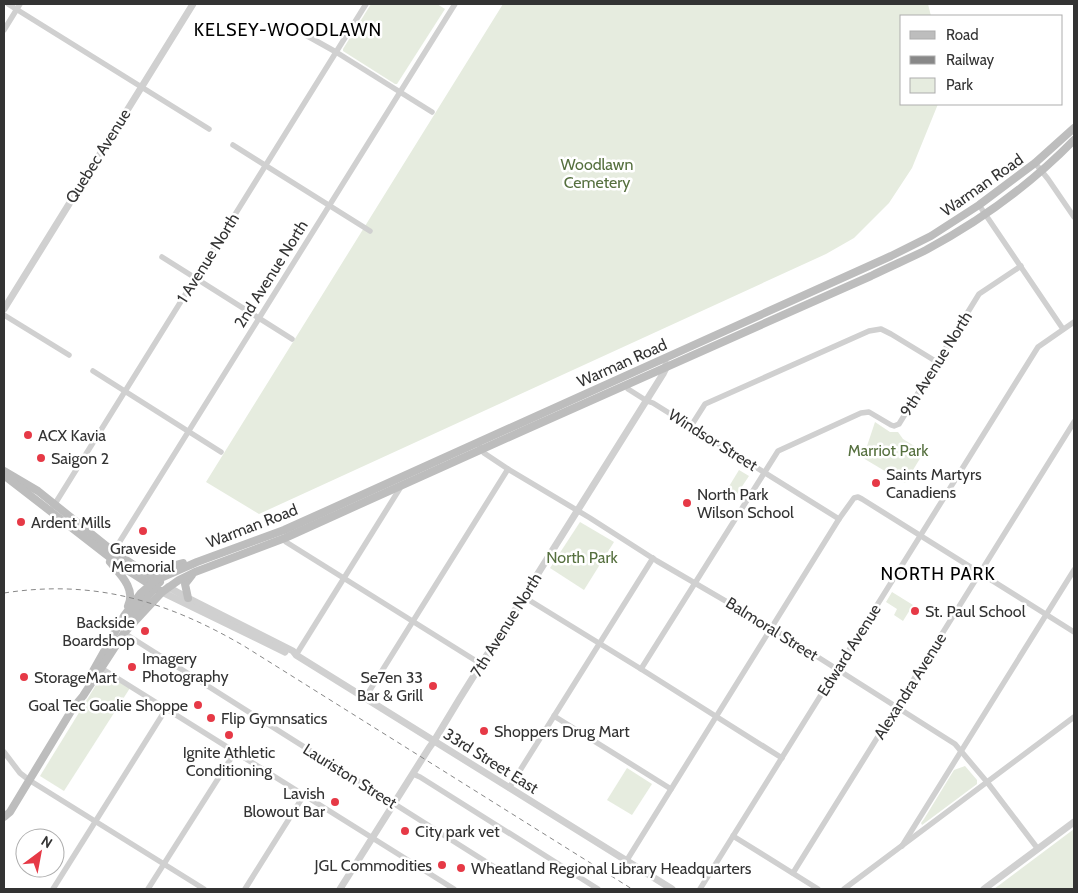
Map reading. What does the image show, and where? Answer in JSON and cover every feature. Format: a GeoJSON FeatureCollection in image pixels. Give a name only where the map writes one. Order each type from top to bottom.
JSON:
{"type":"FeatureCollection","features":[{"type":"Feature","properties":{"kind":"main road","name":"Warman Road"},"geometry":{"type":"LineString","coordinates":[[158,586],[179,580],[285,538],[402,485],[479,446],[931,236],[980,205],[1035,163],[1074,128]]}},
{"type":"Feature","properties":{"kind":"main road","name":"Warman Road"},"geometry":{"type":"LineString","coordinates":[[158,586],[173,572],[284,530],[627,385],[912,257],[986,214],[1042,171],[1074,140]]}},
{"type":"Feature","properties":{"kind":"main road","name":"33rd Street East"},"geometry":{"type":"LineString","coordinates":[[4,471],[55,504],[112,555],[158,586]]}},
{"type":"Feature","properties":{"kind":"main road","name":"33rd Street East"},"geometry":{"type":"LineString","coordinates":[[4,475],[101,551],[139,568],[158,586]]}},
{"type":"Feature","properties":{"kind":"main road"},"geometry":{"type":"LineString","coordinates":[[7,815],[73,708],[130,602],[131,597],[128,586],[121,574],[101,551]]}},
{"type":"Feature","properties":{"kind":"main road"},"geometry":{"type":"LineString","coordinates":[[139,568],[157,570],[205,559]]}},
{"type":"Feature","properties":{"kind":"main road"},"geometry":{"type":"LineString","coordinates":[[188,598],[185,584],[196,572]]}},
{"type":"Feature","properties":{"kind":"main road"},"geometry":{"type":"LineString","coordinates":[[117,626],[141,593],[158,586]]}},
{"type":"Feature","properties":{"kind":"main road"},"geometry":{"type":"LineString","coordinates":[[73,708],[158,586]]}},
{"type":"Feature","properties":{"kind":"street"},"geometry":{"type":"LineString","coordinates":[[8,4],[18,7],[209,130]]}},
{"type":"Feature","properties":{"kind":"street","name":"Quebec Avenue"},"geometry":{"type":"LineString","coordinates":[[4,309],[193,4]]}},
{"type":"Feature","properties":{"kind":"street","name":"1 Avenue North"},"geometry":{"type":"LineString","coordinates":[[50,512],[366,4]]}},
{"type":"Feature","properties":{"kind":"street","name":"2nd Avenue North"},"geometry":{"type":"LineString","coordinates":[[112,555],[455,4]]}},
{"type":"Feature","properties":{"kind":"street"},"geometry":{"type":"LineString","coordinates":[[4,30],[18,7]]}},
{"type":"Feature","properties":{"kind":"street"},"geometry":{"type":"LineString","coordinates":[[302,33],[432,112]]}},
{"type":"Feature","properties":{"kind":"street"},"geometry":{"type":"LineString","coordinates":[[233,145],[370,231]]}},
{"type":"Feature","properties":{"kind":"street"},"geometry":{"type":"LineString","coordinates":[[1035,163],[1073,213]]}},
{"type":"Feature","properties":{"kind":"street"},"geometry":{"type":"LineString","coordinates":[[980,205],[1063,329]]}},
{"type":"Feature","properties":{"kind":"street"},"geometry":{"type":"LineString","coordinates":[[162,258],[292,339]]}},
{"type":"Feature","properties":{"kind":"street","name":"9th Avenue North"},"geometry":{"type":"LineString","coordinates":[[641,669],[778,451],[860,413],[869,412],[891,425],[899,424],[979,294],[1021,266]]}},
{"type":"Feature","properties":{"kind":"street"},"geometry":{"type":"LineString","coordinates":[[4,315],[68,355]]}},
{"type":"Feature","properties":{"kind":"street","name":"Edward Avenue"},"geometry":{"type":"LineString","coordinates":[[700,889],[1038,347],[1074,322]]}},
{"type":"Feature","properties":{"kind":"street"},"geometry":{"type":"LineString","coordinates":[[692,426],[705,404],[869,331],[881,330],[891,334],[937,362]]}},
{"type":"Feature","properties":{"kind":"street"},"geometry":{"type":"LineString","coordinates":[[666,359],[666,368]]}},
{"type":"Feature","properties":{"kind":"street","name":"7th Avenue North"},"geometry":{"type":"LineString","coordinates":[[340,889],[666,368]]}},
{"type":"Feature","properties":{"kind":"street"},"geometry":{"type":"LineString","coordinates":[[93,372],[221,452]]}},
{"type":"Feature","properties":{"kind":"street","name":"Windsor Street"},"geometry":{"type":"LineString","coordinates":[[627,385],[628,389],[646,401],[653,403],[692,426],[839,519]]}},
{"type":"Feature","properties":{"kind":"street","name":"Alexandra Avenue"},"geometry":{"type":"LineString","coordinates":[[793,873],[1074,422]]}},
{"type":"Feature","properties":{"kind":"street","name":"Balmoral Street"},"geometry":{"type":"LineString","coordinates":[[479,446],[484,453],[653,558],[772,628],[955,744],[987,782],[1038,849]]}},
{"type":"Feature","properties":{"kind":"street"},"geometry":{"type":"LineString","coordinates":[[365,698],[508,468]]}},
{"type":"Feature","properties":{"kind":"street"},"geometry":{"type":"LineString","coordinates":[[296,655],[402,485]]}},
{"type":"Feature","properties":{"kind":"street"},"geometry":{"type":"LineString","coordinates":[[627,860],[839,519],[854,498],[858,497],[1074,632]]}},
{"type":"Feature","properties":{"kind":"street"},"geometry":{"type":"LineString","coordinates":[[285,538],[286,542],[481,664]]}},
{"type":"Feature","properties":{"kind":"street"},"geometry":{"type":"LineString","coordinates":[[509,788],[653,558]]}},
{"type":"Feature","properties":{"kind":"street"},"geometry":{"type":"LineString","coordinates":[[902,846],[1074,570]]}},
{"type":"Feature","properties":{"kind":"street","name":"33rd Street East"},"geometry":{"type":"LineString","coordinates":[[158,586],[188,598],[293,651],[296,655],[672,889]]}},
{"type":"Feature","properties":{"kind":"street","name":"33rd Street East"},"geometry":{"type":"LineString","coordinates":[[158,586],[288,653],[296,655]]}},
{"type":"Feature","properties":{"kind":"street"},"geometry":{"type":"LineString","coordinates":[[524,597],[782,758]]}},
{"type":"Feature","properties":{"kind":"street","name":"Lauriston Street"},"geometry":{"type":"LineString","coordinates":[[124,633],[499,870]]}},
{"type":"Feature","properties":{"kind":"street"},"geometry":{"type":"LineString","coordinates":[[101,668],[454,889]]}},
{"type":"Feature","properties":{"kind":"street"},"geometry":{"type":"LineString","coordinates":[[53,889],[166,709]]}},
{"type":"Feature","properties":{"kind":"street"},"geometry":{"type":"LineString","coordinates":[[554,716],[671,789]]}},
{"type":"Feature","properties":{"kind":"street"},"geometry":{"type":"LineString","coordinates":[[844,889],[1074,717]]}},
{"type":"Feature","properties":{"kind":"street"},"geometry":{"type":"LineString","coordinates":[[4,752],[20,773],[29,780],[204,889]]}},
{"type":"Feature","properties":{"kind":"street"},"geometry":{"type":"LineString","coordinates":[[148,889],[235,752]]}},
{"type":"Feature","properties":{"kind":"street"},"geometry":{"type":"LineString","coordinates":[[413,774],[598,889]]}},
{"type":"Feature","properties":{"kind":"street"},"geometry":{"type":"LineString","coordinates":[[245,889],[304,795]]}},
{"type":"Feature","properties":{"kind":"street"},"geometry":{"type":"LineString","coordinates":[[4,821],[7,815]]}},
{"type":"Feature","properties":{"kind":"street"},"geometry":{"type":"LineString","coordinates":[[984,889],[1074,822]]}},
{"type":"Feature","properties":{"kind":"street"},"geometry":{"type":"LineString","coordinates":[[732,836],[818,889]]}},
{"type":"Feature","properties":{"kind":"street"},"geometry":{"type":"LineString","coordinates":[[438,889],[442,882]]}},
{"type":"Feature","properties":{"kind":"green space"},"geometry":{"type":"Polygon","coordinates":[[[371,4],[437,4],[445,9],[397,84],[343,51],[371,4]]]}},
{"type":"Feature","properties":{"kind":"green space","name":"Woodlawn Cemetery"},"geometry":{"type":"Polygon","coordinates":[[[503,4],[928,4],[931,15],[900,15],[900,105],[938,105],[912,168],[889,203],[854,238],[826,254],[259,514],[206,482],[503,4]]]}},
{"type":"Feature","properties":{"kind":"green space","name":"Marriot Park"},"geometry":{"type":"Polygon","coordinates":[[[875,422],[890,432],[898,432],[903,439],[924,452],[905,483],[863,458],[875,422]]]}},
{"type":"Feature","properties":{"kind":"green space"},"geometry":{"type":"Polygon","coordinates":[[[739,470],[749,476],[737,494],[728,488],[739,470]]]}},
{"type":"Feature","properties":{"kind":"green space","name":"North Park"},"geometry":{"type":"Polygon","coordinates":[[[580,522],[614,542],[584,590],[550,568],[580,522]]]}},
{"type":"Feature","properties":{"kind":"green space"},"geometry":{"type":"Polygon","coordinates":[[[892,592],[913,605],[903,621],[894,615],[897,609],[886,602],[892,592]]]}},
{"type":"Feature","properties":{"kind":"green space"},"geometry":{"type":"Polygon","coordinates":[[[104,672],[130,688],[64,791],[40,776],[104,672]]]}},
{"type":"Feature","properties":{"kind":"green space"},"geometry":{"type":"Polygon","coordinates":[[[965,766],[977,780],[977,784],[922,825],[921,823],[954,770],[965,766]]]}},
{"type":"Feature","properties":{"kind":"green space"},"geometry":{"type":"Polygon","coordinates":[[[627,768],[652,784],[632,815],[607,800],[627,768]]]}},
{"type":"Feature","properties":{"kind":"green space"},"geometry":{"type":"Polygon","coordinates":[[[1074,829],[1074,889],[994,889],[1074,829]]]}},
{"type":"Feature","properties":{"kind":"railway"},"geometry":{"type":"LineString","coordinates":[[4,593],[37,589],[69,589],[129,597],[187,617],[215,630],[244,646],[632,889]]}},
{"type":"Feature","properties":{"kind":"place","name":"ACX Kavia"},"geometry":{"type":"Point","coordinates":[28,435]}},
{"type":"Feature","properties":{"kind":"place","name":"Saigon 2"},"geometry":{"type":"Point","coordinates":[41,458]}},
{"type":"Feature","properties":{"kind":"place","name":"Saints Martyrs Canadiens"},"geometry":{"type":"Point","coordinates":[876,483]}},
{"type":"Feature","properties":{"kind":"place","name":"North Park Wilson School"},"geometry":{"type":"Point","coordinates":[687,503]}},
{"type":"Feature","properties":{"kind":"place","name":"Ardent Mills"},"geometry":{"type":"Point","coordinates":[21,522]}},
{"type":"Feature","properties":{"kind":"place","name":"Graveside Memorial"},"geometry":{"type":"Point","coordinates":[143,531]}},
{"type":"Feature","properties":{"kind":"place","name":"St. Paul School"},"geometry":{"type":"Point","coordinates":[915,611]}},
{"type":"Feature","properties":{"kind":"place","name":"Backside Boardshop"},"geometry":{"type":"Point","coordinates":[145,631]}},
{"type":"Feature","properties":{"kind":"place","name":"Imagery Photography"},"geometry":{"type":"Point","coordinates":[132,667]}},
{"type":"Feature","properties":{"kind":"place","name":"StorageMart"},"geometry":{"type":"Point","coordinates":[24,677]}},
{"type":"Feature","properties":{"kind":"place","name":"Se7en 33 Bar & Grill"},"geometry":{"type":"Point","coordinates":[433,686]}},
{"type":"Feature","properties":{"kind":"place","name":"Goal Tec Goalie Shoppe"},"geometry":{"type":"Point","coordinates":[198,705]}},
{"type":"Feature","properties":{"kind":"place","name":"Flip Gymnsatics"},"geometry":{"type":"Point","coordinates":[211,718]}},
{"type":"Feature","properties":{"kind":"place","name":"Shoppers Drug Mart"},"geometry":{"type":"Point","coordinates":[484,731]}},
{"type":"Feature","properties":{"kind":"place","name":"Ignite Athletic Conditioning"},"geometry":{"type":"Point","coordinates":[229,735]}},
{"type":"Feature","properties":{"kind":"place","name":"Lavish Blowout Bar"},"geometry":{"type":"Point","coordinates":[335,802]}},
{"type":"Feature","properties":{"kind":"place","name":"City park vet"},"geometry":{"type":"Point","coordinates":[405,831]}},
{"type":"Feature","properties":{"kind":"place","name":"JGL Commodities"},"geometry":{"type":"Point","coordinates":[442,865]}},
{"type":"Feature","properties":{"kind":"place","name":"Wheatland Regional Library Headquarters"},"geometry":{"type":"Point","coordinates":[461,868]}},
{"type":"Feature","properties":{"kind":"district","name":"KELSEY-WOODLAWN"},"geometry":{"type":"Point","coordinates":[288,30]}},
{"type":"Feature","properties":{"kind":"district","name":"NORTH PARK"},"geometry":{"type":"Point","coordinates":[938,574]}}]}
